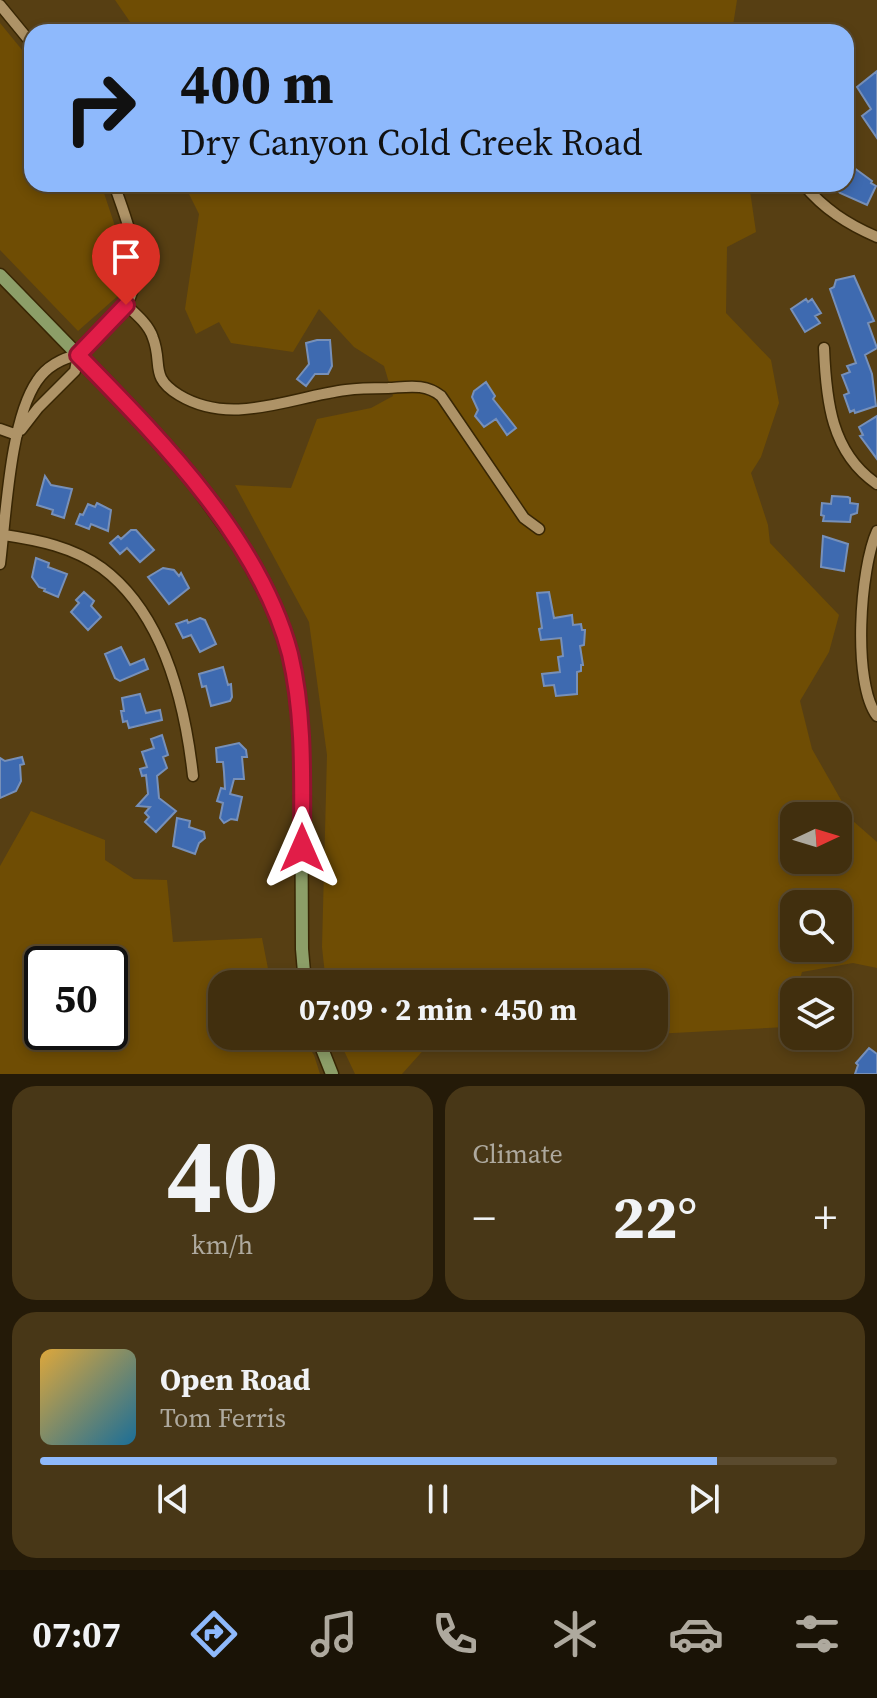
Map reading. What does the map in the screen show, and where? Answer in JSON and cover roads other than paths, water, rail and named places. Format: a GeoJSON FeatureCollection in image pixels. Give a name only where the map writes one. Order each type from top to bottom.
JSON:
{"type":"FeatureCollection","features":[{"type":"Feature","properties":{"kind":"main road"},"geometry":{"type":"LineString","coordinates":[[0,275],[152,433],[205,497],[242,550],[275,612],[289,653],[301,726],[304,970]]}},
{"type":"Feature","properties":{"kind":"main road"},"geometry":{"type":"LineString","coordinates":[[323,1050],[332,1074]]}},
{"type":"Feature","properties":{"kind":"street"},"geometry":{"type":"LineString","coordinates":[[0,5],[24,34]]}},
{"type":"Feature","properties":{"kind":"street"},"geometry":{"type":"LineString","coordinates":[[17,435],[75,371],[78,355],[126,305],[136,279],[136,260],[116,192]]}},
{"type":"Feature","properties":{"kind":"street"},"geometry":{"type":"LineString","coordinates":[[810,192],[819,203],[844,221],[877,237]]}},
{"type":"Feature","properties":{"kind":"street"},"geometry":{"type":"LineString","coordinates":[[126,305],[153,336],[161,379],[179,395],[209,409],[246,409],[345,390],[417,386],[433,390],[441,396],[524,518],[539,529]]}},
{"type":"Feature","properties":{"kind":"street"},"geometry":{"type":"LineString","coordinates":[[824,348],[825,387],[832,425],[845,452],[877,484]]}},
{"type":"Feature","properties":{"kind":"street"},"geometry":{"type":"LineString","coordinates":[[0,564],[17,435],[26,401],[36,381],[62,358],[78,355]]}},
{"type":"Feature","properties":{"kind":"street"},"geometry":{"type":"LineString","coordinates":[[36,381],[50,396]]}},
{"type":"Feature","properties":{"kind":"street"},"geometry":{"type":"LineString","coordinates":[[0,429],[17,435]]}},
{"type":"Feature","properties":{"kind":"street"},"geometry":{"type":"LineString","coordinates":[[874,712],[861,672],[866,573],[877,531]]}},
{"type":"Feature","properties":{"kind":"street"},"geometry":{"type":"LineString","coordinates":[[4,535],[38,540],[82,556],[102,568],[132,599],[157,639],[172,675],[185,724],[193,776]]}}]}
